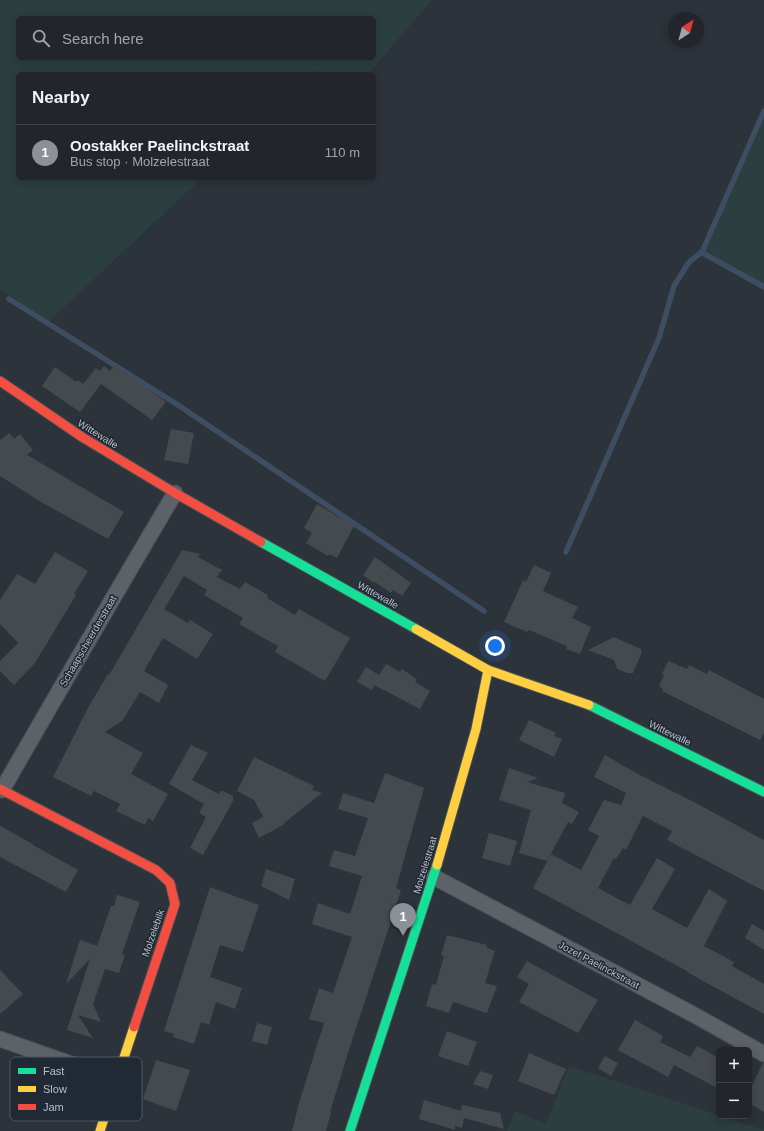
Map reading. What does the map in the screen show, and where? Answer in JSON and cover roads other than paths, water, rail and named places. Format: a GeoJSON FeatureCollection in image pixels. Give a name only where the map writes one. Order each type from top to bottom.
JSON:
{"type":"FeatureCollection","features":[{"type":"Feature","properties":{"kind":"street","name":"Wittewalle"},"geometry":{"type":"LineString","coordinates":[[0,381],[82,437],[175,493],[488,670],[595,708],[764,792]]}},
{"type":"Feature","properties":{"kind":"street","name":"Schaapscheerderstraat"},"geometry":{"type":"LineString","coordinates":[[1,790],[175,493]]}},
{"type":"Feature","properties":{"kind":"street","name":"Molzelestraat"},"geometry":{"type":"LineString","coordinates":[[350,1131],[434,877],[476,729],[488,670]]}},
{"type":"Feature","properties":{"kind":"street","name":"Molzelebilk"},"geometry":{"type":"LineString","coordinates":[[1,790],[156,870],[170,883],[175,904],[153,966],[124,1057]]}},
{"type":"Feature","properties":{"kind":"street","name":"Jozef Paelinckstraat"},"geometry":{"type":"LineString","coordinates":[[434,877],[764,1054]]}},
{"type":"Feature","properties":{"kind":"street"},"geometry":{"type":"LineString","coordinates":[[0,1039],[51,1057]]}},
{"type":"Feature","properties":{"kind":"street","name":"Molzelebilk"},"geometry":{"type":"LineString","coordinates":[[100,1131],[103,1121]]}},
{"type":"Feature","properties":{"kind":"waterway"},"geometry":{"type":"LineString","coordinates":[[566,552],[659,338],[674,286],[689,262],[702,252],[764,111]]}},
{"type":"Feature","properties":{"kind":"waterway"},"geometry":{"type":"LineString","coordinates":[[701,252],[764,287]]}},
{"type":"Feature","properties":{"kind":"waterway"},"geometry":{"type":"LineString","coordinates":[[9,299],[178,405],[484,611]]}},
{"type":"Feature","properties":{"kind":"place","name":"Oostakker Paelinckstraat"},"geometry":{"type":"Point","coordinates":[403,936]}}]}
